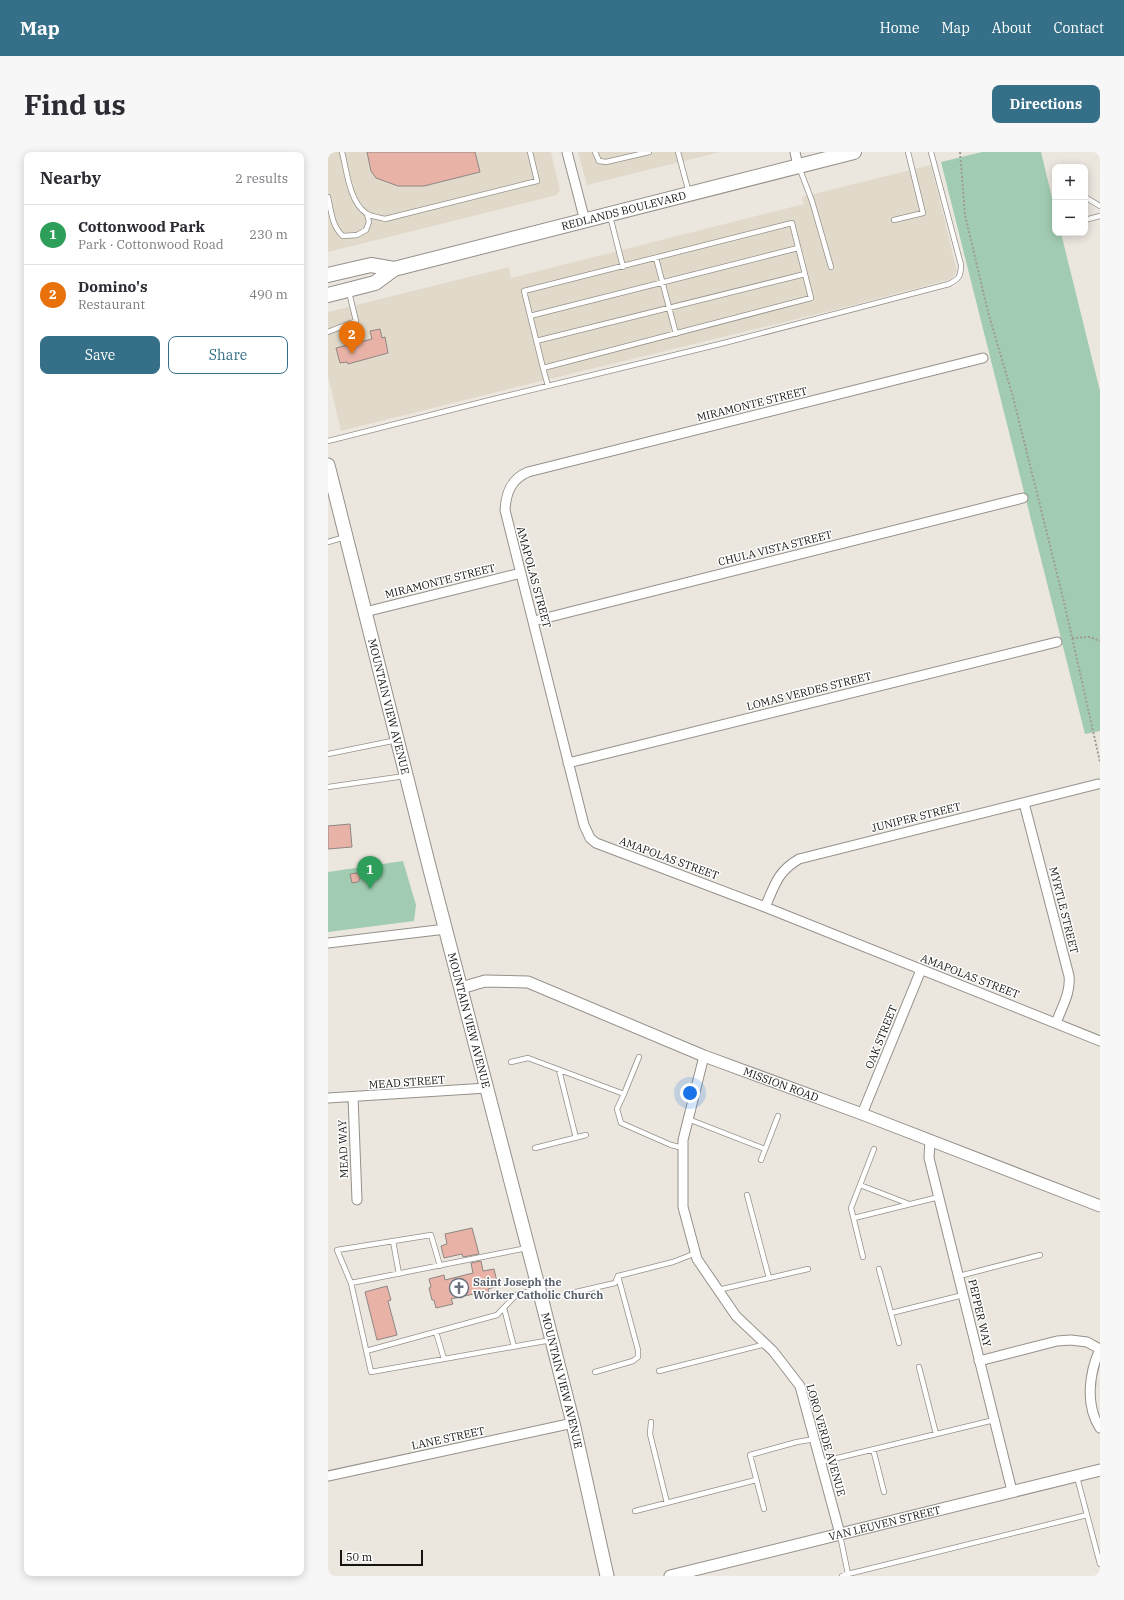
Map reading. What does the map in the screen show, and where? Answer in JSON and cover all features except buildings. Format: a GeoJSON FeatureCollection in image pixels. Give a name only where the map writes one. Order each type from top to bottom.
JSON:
{"type":"FeatureCollection","features":[{"type":"Feature","properties":{"kind":"main road","name":"REDLANDS BOULEVARD"},"geometry":{"type":"LineString","coordinates":[[328,295],[375,283],[394,269],[854,152]]}},
{"type":"Feature","properties":{"kind":"main road","name":"REDLANDS BOULEVARD"},"geometry":{"type":"LineString","coordinates":[[328,275],[371,265],[394,269]]}},
{"type":"Feature","properties":{"kind":"main road","name":"MOUNTAIN VIEW AVENUE"},"geometry":{"type":"LineString","coordinates":[[328,465],[406,776],[573,1423],[607,1576]]}},
{"type":"Feature","properties":{"kind":"street"},"geometry":{"type":"LineString","coordinates":[[567,152],[585,221]]}},
{"type":"Feature","properties":{"kind":"street"},"geometry":{"type":"LineString","coordinates":[[795,152],[798,166]]}},
{"type":"Feature","properties":{"kind":"street","name":"MIRAMONTE STREET"},"geometry":{"type":"LineString","coordinates":[[528,472],[983,358]]}},
{"type":"Feature","properties":{"kind":"street","name":"AMAPOLAS STREET"},"geometry":{"type":"LineString","coordinates":[[528,472],[515,479],[509,489],[505,498],[506,521],[534,621],[568,762],[587,831],[596,843],[765,907],[921,970],[1056,1022],[1100,1041]]}},
{"type":"Feature","properties":{"kind":"street","name":"CHULA VISTA STREET"},"geometry":{"type":"LineString","coordinates":[[534,621],[1023,498]]}},
{"type":"Feature","properties":{"kind":"street","name":"MIRAMONTE STREET"},"geometry":{"type":"LineString","coordinates":[[365,612],[521,573]]}},
{"type":"Feature","properties":{"kind":"street","name":"LOMAS VERDES STREET"},"geometry":{"type":"LineString","coordinates":[[568,762],[1057,642]]}},
{"type":"Feature","properties":{"kind":"street","name":"JUNIPER STREET"},"geometry":{"type":"LineString","coordinates":[[765,907],[780,874],[789,865],[799,859],[1098,784]]}},
{"type":"Feature","properties":{"kind":"street","name":"MYRTLE STREET"},"geometry":{"type":"LineString","coordinates":[[1024,803],[1069,976],[1070,984],[1068,992],[1056,1022]]}},
{"type":"Feature","properties":{"kind":"street"},"geometry":{"type":"LineString","coordinates":[[328,943],[446,929]]}},
{"type":"Feature","properties":{"kind":"street","name":"OAK STREET"},"geometry":{"type":"LineString","coordinates":[[862,1114],[921,970]]}},
{"type":"Feature","properties":{"kind":"street","name":"MISSION ROAD"},"geometry":{"type":"LineString","coordinates":[[461,988],[485,982],[528,982],[704,1056],[862,1114],[1100,1206]]}},
{"type":"Feature","properties":{"kind":"street","name":"LORO VERDE AVENUE"},"geometry":{"type":"LineString","coordinates":[[704,1056],[683,1140],[683,1207],[697,1259],[736,1316],[766,1344],[800,1386],[840,1534]]}},
{"type":"Feature","properties":{"kind":"street","name":"MEAD STREET"},"geometry":{"type":"LineString","coordinates":[[328,1098],[487,1088]]}},
{"type":"Feature","properties":{"kind":"street","name":"MEAD WAY"},"geometry":{"type":"LineString","coordinates":[[353,1097],[357,1200]]}},
{"type":"Feature","properties":{"kind":"street","name":"PEPPER WAY"},"geometry":{"type":"LineString","coordinates":[[930,1140],[929,1158],[1012,1491]]}},
{"type":"Feature","properties":{"kind":"street"},"geometry":{"type":"LineString","coordinates":[[979,1361],[1057,1341],[1071,1340],[1087,1342],[1100,1349],[1094,1361],[1090,1391],[1093,1410],[1100,1428]]}},
{"type":"Feature","properties":{"kind":"street","name":"LANE STREET"},"geometry":{"type":"LineString","coordinates":[[328,1476],[573,1423]]}},
{"type":"Feature","properties":{"kind":"street","name":"VAN LEUVEN STREET"},"geometry":{"type":"LineString","coordinates":[[670,1576],[1100,1470]]}},
{"type":"Feature","properties":{"kind":"lane"},"geometry":{"type":"LineString","coordinates":[[342,152],[352,193],[358,205],[367,214],[385,218],[538,181],[530,152]]}},
{"type":"Feature","properties":{"kind":"lane"},"geometry":{"type":"LineString","coordinates":[[595,152],[598,161],[606,162],[648,152]]}},
{"type":"Feature","properties":{"kind":"lane"},"geometry":{"type":"LineString","coordinates":[[678,152],[689,194]]}},
{"type":"Feature","properties":{"kind":"lane"},"geometry":{"type":"LineString","coordinates":[[894,220],[923,213],[908,152]]}},
{"type":"Feature","properties":{"kind":"lane"},"geometry":{"type":"LineString","coordinates":[[328,441],[724,343],[956,281],[961,273],[961,265],[931,152]]}},
{"type":"Feature","properties":{"kind":"lane"},"geometry":{"type":"LineString","coordinates":[[798,166],[812,201],[831,267]]}},
{"type":"Feature","properties":{"kind":"lane"},"geometry":{"type":"LineString","coordinates":[[328,197],[334,224],[338,232],[343,236],[357,235],[366,230],[368,222],[367,214]]}},
{"type":"Feature","properties":{"kind":"lane"},"geometry":{"type":"LineString","coordinates":[[1088,199],[1100,206]]}},
{"type":"Feature","properties":{"kind":"lane"},"geometry":{"type":"LineString","coordinates":[[609,215],[622,267]]}},
{"type":"Feature","properties":{"kind":"lane"},"geometry":{"type":"LineString","coordinates":[[1088,219],[1100,216]]}},
{"type":"Feature","properties":{"kind":"lane"},"geometry":{"type":"LineString","coordinates":[[543,368],[811,298],[792,223],[524,291],[536,342],[543,368],[548,386]]}},
{"type":"Feature","properties":{"kind":"lane"},"geometry":{"type":"LineString","coordinates":[[530,316],[798,248]]}},
{"type":"Feature","properties":{"kind":"lane"},"geometry":{"type":"LineString","coordinates":[[656,258],[676,334]]}},
{"type":"Feature","properties":{"kind":"lane"},"geometry":{"type":"LineString","coordinates":[[536,342],[805,274]]}},
{"type":"Feature","properties":{"kind":"lane"},"geometry":{"type":"LineString","coordinates":[[328,332],[356,321],[348,289]]}},
{"type":"Feature","properties":{"kind":"lane"},"geometry":{"type":"LineString","coordinates":[[328,542],[346,537]]}},
{"type":"Feature","properties":{"kind":"lane"},"geometry":{"type":"LineString","coordinates":[[328,754],[398,740]]}},
{"type":"Feature","properties":{"kind":"lane"},"geometry":{"type":"LineString","coordinates":[[328,787],[406,776]]}},
{"type":"Feature","properties":{"kind":"lane"},"geometry":{"type":"LineString","coordinates":[[640,1057],[617,1109],[621,1123],[671,1145],[683,1148]]}},
{"type":"Feature","properties":{"kind":"lane"},"geometry":{"type":"LineString","coordinates":[[511,1062],[528,1058],[624,1094]]}},
{"type":"Feature","properties":{"kind":"lane"},"geometry":{"type":"LineString","coordinates":[[559,1070],[576,1138]]}},
{"type":"Feature","properties":{"kind":"lane"},"geometry":{"type":"LineString","coordinates":[[761,1160],[778,1116]]}},
{"type":"Feature","properties":{"kind":"lane"},"geometry":{"type":"LineString","coordinates":[[688,1119],[765,1149]]}},
{"type":"Feature","properties":{"kind":"lane"},"geometry":{"type":"LineString","coordinates":[[535,1148],[586,1135]]}},
{"type":"Feature","properties":{"kind":"lane"},"geometry":{"type":"LineString","coordinates":[[863,1257],[851,1208],[874,1149]]}},
{"type":"Feature","properties":{"kind":"lane"},"geometry":{"type":"LineString","coordinates":[[860,1185],[909,1204]]}},
{"type":"Feature","properties":{"kind":"lane"},"geometry":{"type":"LineString","coordinates":[[748,1195],[769,1278]]}},
{"type":"Feature","properties":{"kind":"lane"},"geometry":{"type":"LineString","coordinates":[[854,1218],[939,1197]]}},
{"type":"Feature","properties":{"kind":"lane"},"geometry":{"type":"LineString","coordinates":[[440,1266],[431,1235],[337,1250],[351,1284],[371,1372],[552,1340]]}},
{"type":"Feature","properties":{"kind":"lane"},"geometry":{"type":"LineString","coordinates":[[393,1241],[399,1274]]}},
{"type":"Feature","properties":{"kind":"lane"},"geometry":{"type":"LineString","coordinates":[[351,1284],[529,1248]]}},
{"type":"Feature","properties":{"kind":"lane"},"geometry":{"type":"LineString","coordinates":[[618,1276],[673,1262],[696,1253]]}},
{"type":"Feature","properties":{"kind":"lane"},"geometry":{"type":"LineString","coordinates":[[959,1276],[1040,1255]]}},
{"type":"Feature","properties":{"kind":"lane"},"geometry":{"type":"LineString","coordinates":[[718,1290],[808,1269]]}},
{"type":"Feature","properties":{"kind":"lane"},"geometry":{"type":"LineString","coordinates":[[879,1269],[899,1343]]}},
{"type":"Feature","properties":{"kind":"lane"},"geometry":{"type":"LineString","coordinates":[[576,1292],[615,1283],[618,1276]]}},
{"type":"Feature","properties":{"kind":"lane"},"geometry":{"type":"LineString","coordinates":[[595,1372],[633,1361],[638,1357],[638,1350],[618,1276]]}},
{"type":"Feature","properties":{"kind":"lane"},"geometry":{"type":"LineString","coordinates":[[366,1351],[498,1315],[516,1295],[539,1288]]}},
{"type":"Feature","properties":{"kind":"lane"},"geometry":{"type":"LineString","coordinates":[[891,1313],[963,1295]]}},
{"type":"Feature","properties":{"kind":"lane"},"geometry":{"type":"LineString","coordinates":[[504,1308],[514,1346]]}},
{"type":"Feature","properties":{"kind":"lane"},"geometry":{"type":"LineString","coordinates":[[436,1332],[444,1359]]}},
{"type":"Feature","properties":{"kind":"lane"},"geometry":{"type":"LineString","coordinates":[[659,1371],[766,1344]]}},
{"type":"Feature","properties":{"kind":"lane"},"geometry":{"type":"LineString","coordinates":[[919,1367],[936,1434]]}},
{"type":"Feature","properties":{"kind":"lane"},"geometry":{"type":"LineString","coordinates":[[821,1462],[994,1420]]}},
{"type":"Feature","properties":{"kind":"lane"},"geometry":{"type":"LineString","coordinates":[[651,1422],[650,1434],[667,1503]]}},
{"type":"Feature","properties":{"kind":"lane"},"geometry":{"type":"LineString","coordinates":[[764,1509],[750,1455],[797,1442],[814,1440]]}},
{"type":"Feature","properties":{"kind":"lane"},"geometry":{"type":"LineString","coordinates":[[873,1450],[884,1492]]}},
{"type":"Feature","properties":{"kind":"lane"},"geometry":{"type":"LineString","coordinates":[[1077,1475],[1100,1564]]}},
{"type":"Feature","properties":{"kind":"lane"},"geometry":{"type":"LineString","coordinates":[[635,1511],[756,1480]]}},
{"type":"Feature","properties":{"kind":"lane"},"geometry":{"type":"LineString","coordinates":[[842,1576],[1087,1515]]}},
{"type":"Feature","properties":{"kind":"lane"},"geometry":{"type":"LineString","coordinates":[[840,1534],[848,1574]]}},
{"type":"Feature","properties":{"kind":"path"},"geometry":{"type":"LineString","coordinates":[[960,152],[965,215],[988,312],[1013,397],[1072,638],[1100,762]]}},
{"type":"Feature","properties":{"kind":"path"},"geometry":{"type":"LineString","coordinates":[[1072,638],[1090,637],[1100,641]]}},
{"type":"Feature","properties":{"kind":"shaded area"},"geometry":{"type":"Polygon","coordinates":[[[328,152],[551,152],[560,190],[557,195],[328,252],[328,152]]]}},
{"type":"Feature","properties":{"kind":"shaded area"},"geometry":{"type":"Polygon","coordinates":[[[578,152],[720,152],[587,185],[578,152]]]}},
{"type":"Feature","properties":{"kind":"shaded area"},"geometry":{"type":"Polygon","coordinates":[[[931,165],[957,271],[952,279],[830,311],[341,431],[328,376],[328,312],[509,267],[511,278],[804,204],[802,197],[931,165]]]}},
{"type":"Feature","properties":{"kind":"green space"},"geometry":{"type":"Polygon","coordinates":[[[982,152],[1041,152],[1052,198],[1052,236],[1062,236],[1100,391],[1100,731],[1085,734],[941,162],[982,152]]]}},
{"type":"Feature","properties":{"kind":"green space"},"geometry":{"type":"Polygon","coordinates":[[[403,861],[416,905],[414,921],[328,932],[328,872],[403,861]]]}},
{"type":"Feature","properties":{"kind":"place","name":"Domino's"},"geometry":{"type":"Point","coordinates":[352,354]}},
{"type":"Feature","properties":{"kind":"place","name":"Cottonwood Park"},"geometry":{"type":"Point","coordinates":[370,889]}},
{"type":"Feature","properties":{"kind":"place","name":"Saint Joseph the Worker Catholic Church"},"geometry":{"type":"Point","coordinates":[459,1288]}}]}
